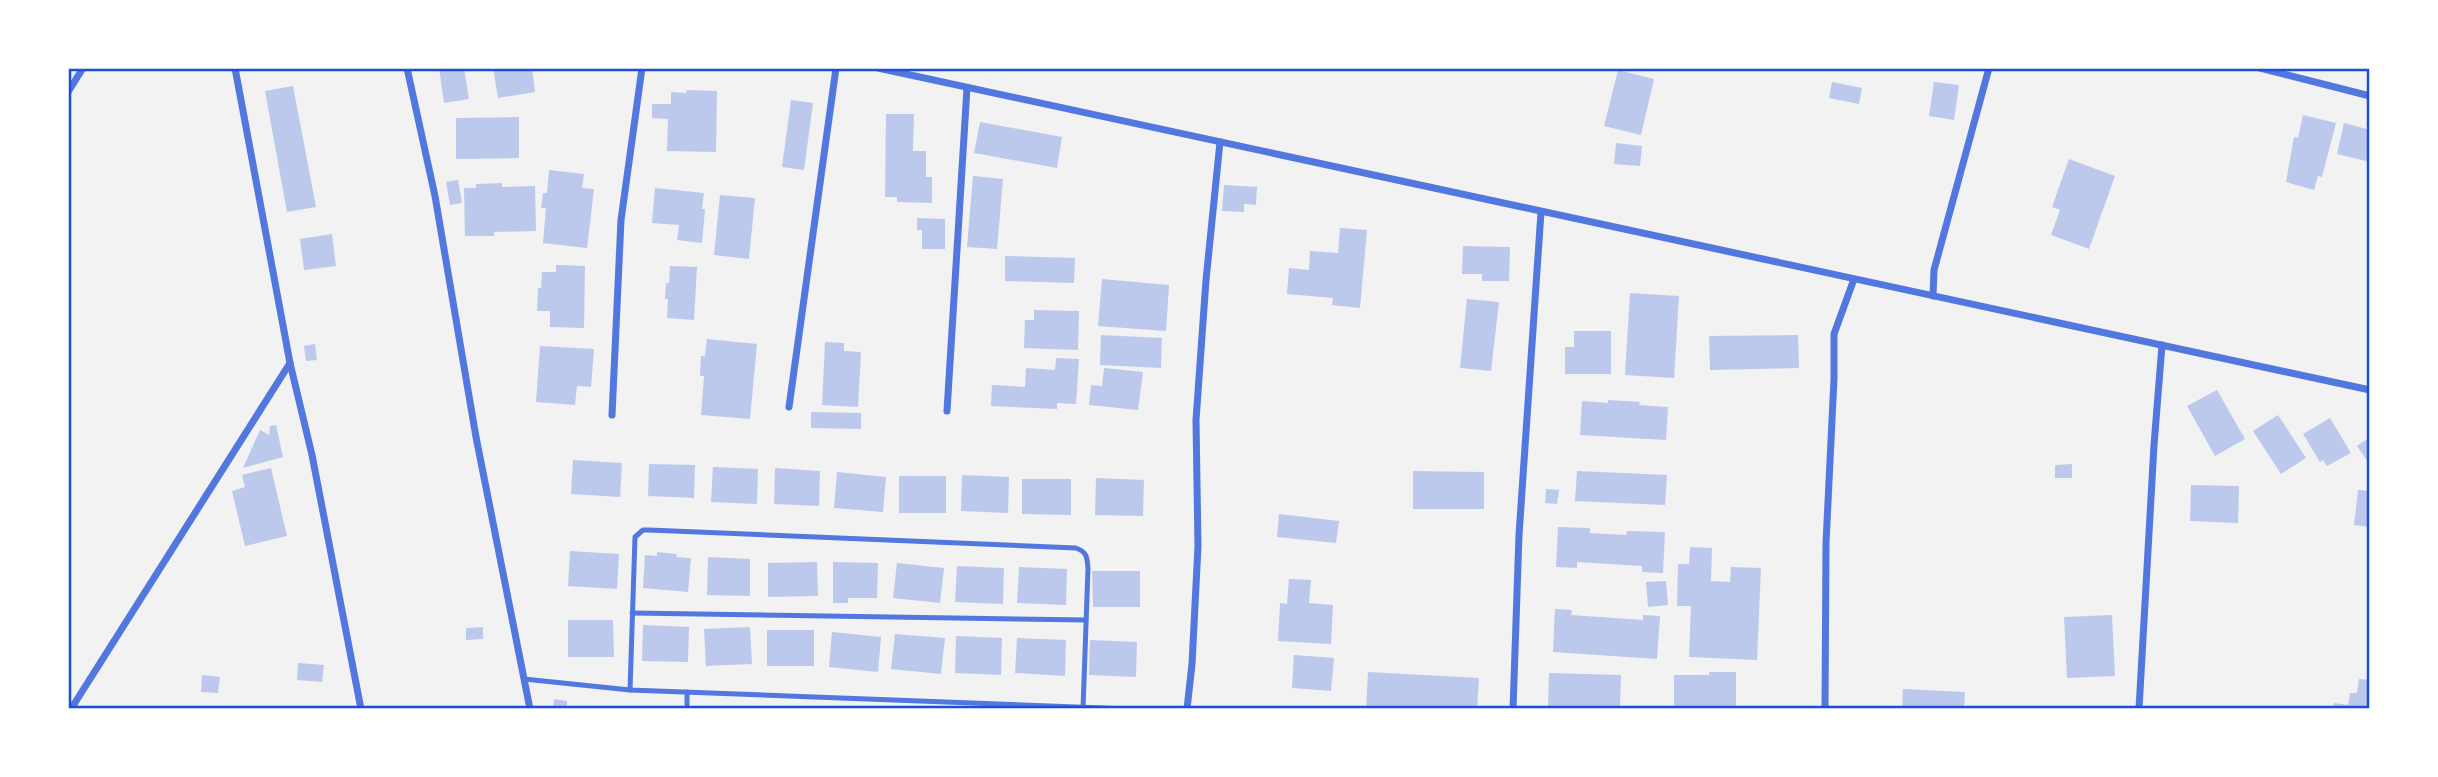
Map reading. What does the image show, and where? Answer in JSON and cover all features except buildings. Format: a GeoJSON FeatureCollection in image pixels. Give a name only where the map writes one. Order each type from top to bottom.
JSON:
{"type":"FeatureCollection","features":[{"type":"Feature","properties":{"kind":"street"},"geometry":{"type":"LineString","coordinates":[[68,92],[83,68]]}},
{"type":"Feature","properties":{"kind":"street"},"geometry":{"type":"LineString","coordinates":[[235,68],[290,363],[312,455],[361,709]]}},
{"type":"Feature","properties":{"kind":"street"},"geometry":{"type":"LineString","coordinates":[[407,68],[435,197],[476,437],[530,709]]}},
{"type":"Feature","properties":{"kind":"street"},"geometry":{"type":"LineString","coordinates":[[611,415],[621,220],[642,68]]}},
{"type":"Feature","properties":{"kind":"street"},"geometry":{"type":"LineString","coordinates":[[789,407],[836,68]]}},
{"type":"Feature","properties":{"kind":"street"},"geometry":{"type":"LineString","coordinates":[[878,68],[2370,390]]}},
{"type":"Feature","properties":{"kind":"street"},"geometry":{"type":"LineString","coordinates":[[1933,296],[1934,270],[1989,68]]}},
{"type":"Feature","properties":{"kind":"street"},"geometry":{"type":"LineString","coordinates":[[2260,68],[2370,96]]}},
{"type":"Feature","properties":{"kind":"street"},"geometry":{"type":"LineString","coordinates":[[947,411],[967,88]]}},
{"type":"Feature","properties":{"kind":"street"},"geometry":{"type":"LineString","coordinates":[[1187,709],[1198,546],[1196,420],[1220,142]]}},
{"type":"Feature","properties":{"kind":"street"},"geometry":{"type":"LineString","coordinates":[[1513,709],[1520,523],[1541,212]]}},
{"type":"Feature","properties":{"kind":"street"},"geometry":{"type":"LineString","coordinates":[[1825,709],[1826,543],[1834,334],[1854,279]]}},
{"type":"Feature","properties":{"kind":"street"},"geometry":{"type":"LineString","coordinates":[[2139,709],[2162,345]]}},
{"type":"Feature","properties":{"kind":"street"},"geometry":{"type":"LineString","coordinates":[[71,709],[290,363]]}},
{"type":"Feature","properties":{"kind":"lane"},"geometry":{"type":"LineString","coordinates":[[630,690],[635,537],[638,533],[649,530],[1076,548],[1087,555],[1083,708]]}},
{"type":"Feature","properties":{"kind":"lane"},"geometry":{"type":"LineString","coordinates":[[632,613],[1086,620]]}},
{"type":"Feature","properties":{"kind":"lane"},"geometry":{"type":"LineString","coordinates":[[524,679],[630,690],[1130,709]]}},
{"type":"Feature","properties":{"kind":"lane"},"geometry":{"type":"LineString","coordinates":[[687,692],[687,709]]}}]}
